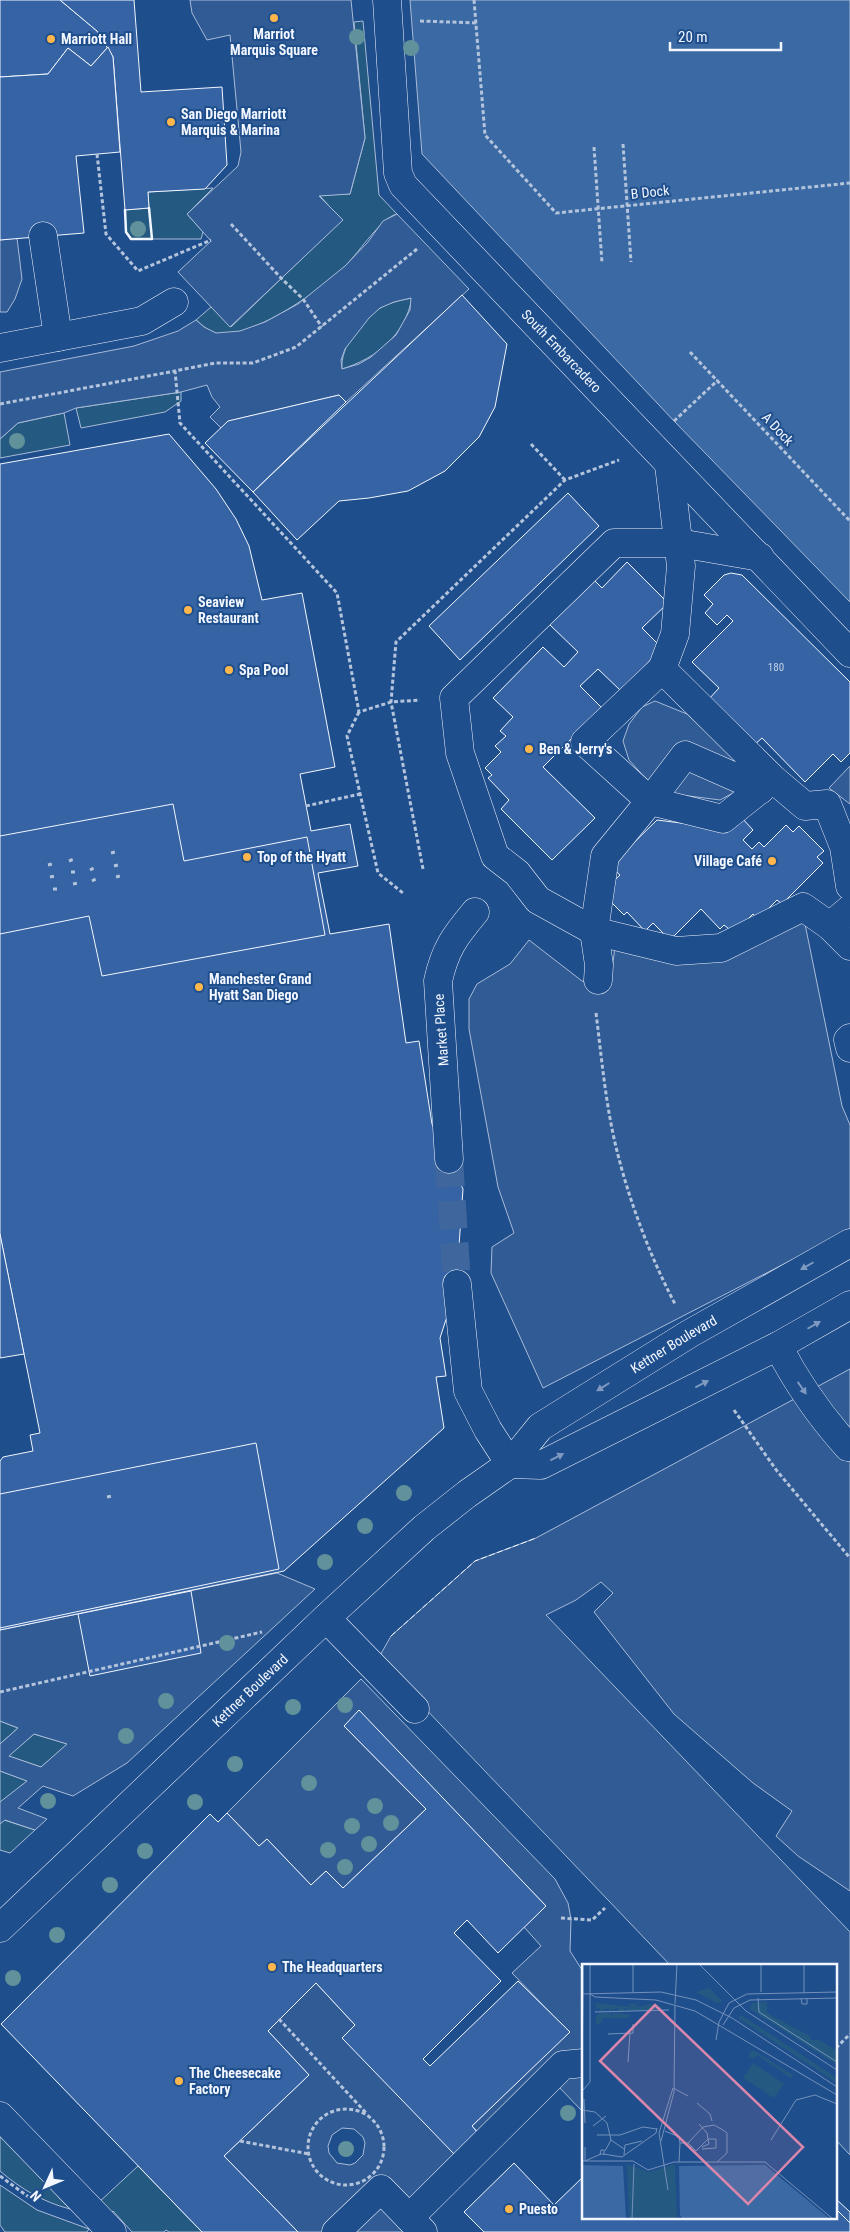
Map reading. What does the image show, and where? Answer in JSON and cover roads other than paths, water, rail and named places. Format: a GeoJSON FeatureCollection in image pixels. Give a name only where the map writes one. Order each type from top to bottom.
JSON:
{"type":"FeatureCollection","features":[{"type":"Feature","properties":{"kind":"street","name":"South Embarcadero"},"geometry":{"type":"LineString","coordinates":[[387,0],[398,173],[403,185],[850,653]]}},
{"type":"Feature","properties":{"kind":"street"},"geometry":{"type":"LineString","coordinates":[[43,236],[58,337]]}},
{"type":"Feature","properties":{"kind":"street"},"geometry":{"type":"LineString","coordinates":[[0,348],[142,321],[174,302]]}},
{"type":"Feature","properties":{"kind":"street"},"geometry":{"type":"LineString","coordinates":[[661,456],[679,543],[681,566],[675,634],[662,669],[586,742],[650,801],[723,819],[766,785]]}},
{"type":"Feature","properties":{"kind":"street"},"geometry":{"type":"LineString","coordinates":[[760,557],[679,543],[614,543],[454,698],[460,753],[495,856],[517,874],[538,900],[594,931],[676,951],[721,948],[803,907],[840,918],[850,946]]}},
{"type":"Feature","properties":{"kind":"street"},"geometry":{"type":"LineString","coordinates":[[662,669],[766,785],[806,806],[838,803],[850,886]]}},
{"type":"Feature","properties":{"kind":"street"},"geometry":{"type":"LineString","coordinates":[[598,980],[599,965],[594,931],[605,856],[685,755],[751,784],[766,785]]}},
{"type":"Feature","properties":{"kind":"street","name":"Market Place"},"geometry":{"type":"LineString","coordinates":[[449,1159],[438,981],[443,958],[454,936],[475,912]]}},
{"type":"Feature","properties":{"kind":"street"},"geometry":{"type":"LineString","coordinates":[[850,1038],[848,1040],[850,1048]]}},
{"type":"Feature","properties":{"kind":"street","name":"Kettner Boulevard"},"geometry":{"type":"LineString","coordinates":[[0,1928],[326,1618],[424,1528],[467,1494],[510,1464],[540,1427],[689,1334],[850,1243]]}},
{"type":"Feature","properties":{"kind":"street"},"geometry":{"type":"LineString","coordinates":[[457,1284],[468,1391],[488,1430],[510,1464],[541,1466],[778,1346],[850,1305]]}},
{"type":"Feature","properties":{"kind":"street"},"geometry":{"type":"LineString","coordinates":[[778,1346],[795,1379],[827,1424],[848,1447]]}},
{"type":"Feature","properties":{"kind":"street"},"geometry":{"type":"LineString","coordinates":[[326,1618],[415,1709]]}},
{"type":"Feature","properties":{"kind":"street"},"geometry":{"type":"LineString","coordinates":[[336,2232],[381,2189],[416,2225],[563,2065],[582,2063]]}},
{"type":"Feature","properties":{"kind":"street"},"geometry":{"type":"LineString","coordinates":[[0,2116],[112,2232]]}},
{"type":"Feature","properties":{"kind":"tunnel"},"geometry":{"type":"LineString","coordinates":[[449,1159],[457,1284]]}},
{"type":"Feature","properties":{"kind":"place","name":"Marriot Marquis Square"},"geometry":{"type":"Point","coordinates":[274,18]}},
{"type":"Feature","properties":{"kind":"place","name":"Marriott Hall"},"geometry":{"type":"Point","coordinates":[51,39]}},
{"type":"Feature","properties":{"kind":"place","name":"San Diego Marriott Marquis & Marina"},"geometry":{"type":"Point","coordinates":[171,122]}},
{"type":"Feature","properties":{"kind":"place","name":"Seaview Restaurant"},"geometry":{"type":"Point","coordinates":[188,610]}},
{"type":"Feature","properties":{"kind":"place","name":"Spa Pool"},"geometry":{"type":"Point","coordinates":[229,670]}},
{"type":"Feature","properties":{"kind":"place","name":"Ben & Jerry's"},"geometry":{"type":"Point","coordinates":[529,749]}},
{"type":"Feature","properties":{"kind":"place","name":"Top of the Hyatt"},"geometry":{"type":"Point","coordinates":[247,857]}},
{"type":"Feature","properties":{"kind":"place","name":"Village Café"},"geometry":{"type":"Point","coordinates":[772,861]}},
{"type":"Feature","properties":{"kind":"place","name":"Manchester Grand Hyatt San Diego"},"geometry":{"type":"Point","coordinates":[199,987]}},
{"type":"Feature","properties":{"kind":"place","name":"The Headquarters"},"geometry":{"type":"Point","coordinates":[272,1967]}},
{"type":"Feature","properties":{"kind":"place","name":"The Cheesecake Factory"},"geometry":{"type":"Point","coordinates":[179,2081]}},
{"type":"Feature","properties":{"kind":"place","name":"Puesto"},"geometry":{"type":"Point","coordinates":[509,2209]}}]}
